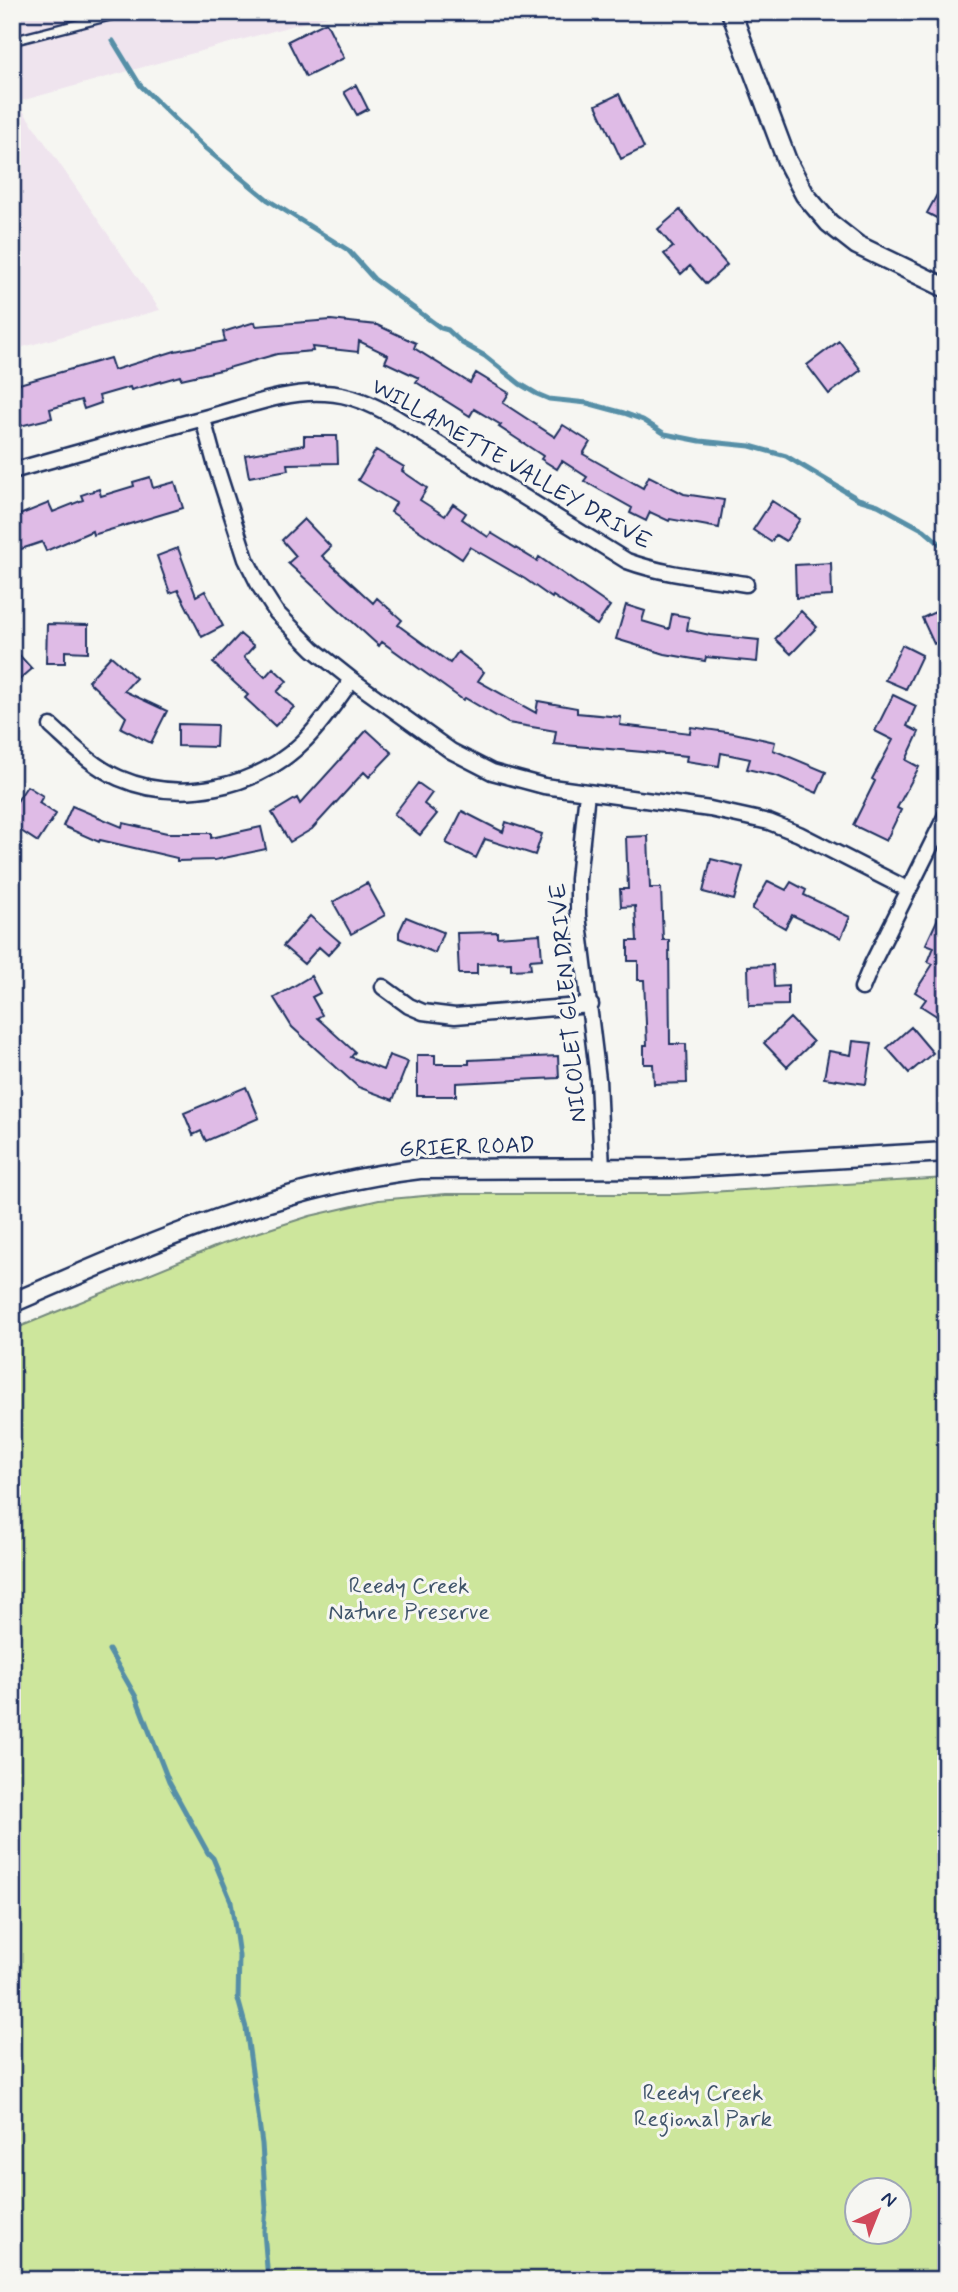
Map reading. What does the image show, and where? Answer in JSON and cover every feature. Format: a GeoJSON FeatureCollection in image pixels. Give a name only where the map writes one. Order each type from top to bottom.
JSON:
{"type":"FeatureCollection","features":[{"type":"Feature","properties":{"kind":"street"},"geometry":{"type":"LineString","coordinates":[[731,12],[787,161],[805,195],[830,223],[857,244],[946,288]]}},
{"type":"Feature","properties":{"kind":"street","name":"WILLAMETTE VALLEY DRIVE"},"geometry":{"type":"LineString","coordinates":[[12,471],[159,429],[293,395],[322,392],[344,395],[371,404],[395,417],[627,561],[649,569],[746,584]]}},
{"type":"Feature","properties":{"kind":"street"},"geometry":{"type":"LineString","coordinates":[[204,419],[246,559],[276,611],[292,629],[352,680],[451,751],[492,772],[544,786],[710,810],[769,822],[799,834],[908,890]]}},
{"type":"Feature","properties":{"kind":"street"},"geometry":{"type":"LineString","coordinates":[[51,726],[88,758],[119,778],[148,786],[179,790],[212,787],[242,780],[280,761],[303,743],[352,680]]}},
{"type":"Feature","properties":{"kind":"street","name":"NICOLET GLEN DRIVE"},"geometry":{"type":"LineString","coordinates":[[587,792],[579,866],[578,915],[598,1079],[602,1169]]}},
{"type":"Feature","properties":{"kind":"street"},"geometry":{"type":"LineString","coordinates":[[862,988],[946,815]]}},
{"type":"Feature","properties":{"kind":"street"},"geometry":{"type":"LineString","coordinates":[[383,987],[409,1006],[423,1012],[455,1016],[591,1005]]}},
{"type":"Feature","properties":{"kind":"street","name":"GRIER ROAD"},"geometry":{"type":"LineString","coordinates":[[12,1303],[215,1219],[333,1184],[420,1169],[676,1168],[946,1152]]}},
{"type":"Feature","properties":{"kind":"lane"},"geometry":{"type":"LineString","coordinates":[[12,41],[125,12]]}},
{"type":"Feature","properties":{"kind":"shaded area"},"geometry":{"type":"Polygon","coordinates":[[[12,12],[342,12],[17,102],[160,310],[12,350],[12,12]]]}},
{"type":"Feature","properties":{"kind":"green space","name":"Reedy Creek Nature Preserve"},"geometry":{"type":"Polygon","coordinates":[[[946,1178],[946,2280],[12,2280],[12,1330],[222,1244],[310,1216],[379,1200],[446,1194],[676,1194],[946,1178]]]}},
{"type":"Feature","properties":{"kind":"building"},"geometry":{"type":"Polygon","coordinates":[[[326,22],[344,58],[306,77],[288,41],[326,22]]]}},
{"type":"Feature","properties":{"kind":"building"},"geometry":{"type":"Polygon","coordinates":[[[356,85],[368,109],[357,115],[344,92],[356,85]]]}},
{"type":"Feature","properties":{"kind":"building"},"geometry":{"type":"Polygon","coordinates":[[[619,94],[644,148],[621,159],[596,105],[619,94]]]}},
{"type":"Feature","properties":{"kind":"building"},"geometry":{"type":"Polygon","coordinates":[[[946,178],[946,223],[927,213],[946,178]]]}},
{"type":"Feature","properties":{"kind":"building"},"geometry":{"type":"Polygon","coordinates":[[[680,210],[727,265],[706,284],[690,266],[681,274],[664,254],[673,247],[658,229],[680,210]]]}},
{"type":"Feature","properties":{"kind":"building"},"geometry":{"type":"Polygon","coordinates":[[[331,320],[377,325],[416,343],[414,348],[470,383],[476,373],[509,393],[503,403],[555,437],[563,425],[590,442],[583,454],[643,488],[649,476],[684,494],[724,500],[719,528],[670,519],[669,521],[650,512],[646,521],[630,513],[632,508],[584,481],[587,477],[562,461],[557,469],[541,459],[543,456],[499,427],[501,425],[474,409],[470,416],[416,382],[419,378],[385,362],[388,355],[359,341],[358,352],[312,347],[313,351],[277,354],[181,379],[180,376],[131,390],[130,387],[99,396],[101,403],[84,409],[81,400],[50,409],[52,418],[12,428],[12,386],[110,358],[114,370],[175,351],[225,341],[223,332],[255,322],[256,326],[331,320]]]}},
{"type":"Feature","properties":{"kind":"building"},"geometry":{"type":"Polygon","coordinates":[[[839,341],[861,370],[829,394],[807,365],[839,341]]]}},
{"type":"Feature","properties":{"kind":"building"},"geometry":{"type":"Polygon","coordinates":[[[304,436],[337,436],[338,463],[287,464],[288,470],[249,477],[245,455],[304,445],[304,436]]]}},
{"type":"Feature","properties":{"kind":"building"},"geometry":{"type":"Polygon","coordinates":[[[376,450],[404,467],[402,471],[427,488],[420,500],[445,516],[453,504],[466,513],[462,519],[488,537],[491,533],[537,561],[539,557],[610,606],[597,625],[470,547],[462,559],[391,512],[396,503],[358,480],[376,450]]]}},
{"type":"Feature","properties":{"kind":"building"},"geometry":{"type":"Polygon","coordinates":[[[150,477],[153,488],[175,482],[183,508],[93,535],[92,531],[46,551],[42,542],[12,552],[12,518],[49,503],[53,512],[83,500],[81,495],[99,489],[101,496],[134,486],[133,482],[150,477]]]}},
{"type":"Feature","properties":{"kind":"building"},"geometry":{"type":"Polygon","coordinates":[[[772,501],[800,519],[786,541],[776,535],[771,542],[753,530],[772,501]]]}},
{"type":"Feature","properties":{"kind":"building"},"geometry":{"type":"Polygon","coordinates":[[[304,519],[331,547],[322,556],[373,603],[377,598],[402,620],[398,625],[450,663],[458,652],[484,672],[478,681],[536,713],[538,701],[577,708],[577,713],[621,717],[620,725],[690,733],[691,727],[775,742],[773,750],[826,772],[817,793],[777,776],[747,769],[750,759],[721,753],[719,766],[686,761],[687,756],[554,744],[556,731],[508,723],[465,698],[463,700],[382,642],[379,646],[288,563],[296,556],[282,540],[304,519]]]}},
{"type":"Feature","properties":{"kind":"building"},"geometry":{"type":"Polygon","coordinates":[[[178,548],[196,596],[205,591],[223,626],[202,637],[178,590],[170,593],[157,556],[178,548]]]}},
{"type":"Feature","properties":{"kind":"building"},"geometry":{"type":"Polygon","coordinates":[[[831,563],[832,596],[796,598],[795,565],[831,563]]]}},
{"type":"Feature","properties":{"kind":"building"},"geometry":{"type":"Polygon","coordinates":[[[626,605],[645,611],[642,621],[669,629],[672,614],[689,617],[687,630],[759,640],[757,662],[706,657],[705,661],[665,654],[616,639],[626,605]]]}},
{"type":"Feature","properties":{"kind":"building"},"geometry":{"type":"Polygon","coordinates":[[[946,607],[946,638],[934,644],[922,618],[946,607]]]}},
{"type":"Feature","properties":{"kind":"building"},"geometry":{"type":"Polygon","coordinates":[[[801,611],[817,627],[791,654],[775,639],[801,611]]]}},
{"type":"Feature","properties":{"kind":"building"},"geometry":{"type":"Polygon","coordinates":[[[47,624],[88,625],[88,652],[65,651],[65,663],[46,663],[47,624]]]}},
{"type":"Feature","properties":{"kind":"building"},"geometry":{"type":"Polygon","coordinates":[[[240,634],[254,646],[244,657],[265,677],[273,668],[287,681],[277,692],[294,707],[275,726],[245,698],[248,695],[213,663],[240,634]]]}},
{"type":"Feature","properties":{"kind":"building"},"geometry":{"type":"Polygon","coordinates":[[[902,645],[922,655],[906,689],[885,680],[902,645]]]}},
{"type":"Feature","properties":{"kind":"building"},"geometry":{"type":"Polygon","coordinates":[[[12,647],[32,669],[12,686],[12,647]]]}},
{"type":"Feature","properties":{"kind":"building"},"geometry":{"type":"Polygon","coordinates":[[[111,656],[136,678],[124,691],[167,711],[151,743],[121,728],[126,717],[88,681],[111,656]]]}},
{"type":"Feature","properties":{"kind":"building"},"geometry":{"type":"Polygon","coordinates":[[[893,695],[916,706],[907,726],[919,732],[906,760],[919,767],[897,808],[901,810],[886,841],[853,825],[875,781],[872,779],[893,740],[875,731],[893,695]]]}},
{"type":"Feature","properties":{"kind":"building"},"geometry":{"type":"Polygon","coordinates":[[[178,724],[217,725],[216,747],[178,746],[178,724]]]}},
{"type":"Feature","properties":{"kind":"building"},"geometry":{"type":"Polygon","coordinates":[[[367,730],[392,753],[369,777],[364,772],[312,829],[290,842],[272,813],[297,798],[300,804],[367,730]]]}},
{"type":"Feature","properties":{"kind":"building"},"geometry":{"type":"Polygon","coordinates":[[[418,783],[432,793],[424,804],[437,814],[420,835],[394,814],[418,783]]]}},
{"type":"Feature","properties":{"kind":"building"},"geometry":{"type":"Polygon","coordinates":[[[27,786],[43,796],[39,803],[56,814],[38,842],[12,825],[12,809],[27,786]]]}},
{"type":"Feature","properties":{"kind":"building"},"geometry":{"type":"Polygon","coordinates":[[[72,806],[122,827],[123,823],[167,833],[211,833],[211,838],[261,827],[266,849],[215,860],[177,861],[177,858],[100,840],[99,842],[63,826],[72,806]]]}},
{"type":"Feature","properties":{"kind":"building"},"geometry":{"type":"Polygon","coordinates":[[[462,811],[503,832],[506,822],[542,834],[535,855],[485,839],[476,858],[446,843],[462,811]]]}},
{"type":"Feature","properties":{"kind":"building"},"geometry":{"type":"Polygon","coordinates":[[[648,836],[650,888],[661,888],[663,940],[669,940],[670,1044],[686,1044],[687,1083],[654,1084],[653,1064],[644,1064],[644,1045],[647,1045],[644,980],[638,980],[638,961],[628,961],[628,941],[637,941],[635,906],[621,907],[620,889],[628,889],[626,837],[648,836]]]}},
{"type":"Feature","properties":{"kind":"building"},"geometry":{"type":"Polygon","coordinates":[[[711,859],[743,867],[734,900],[703,892],[711,859]]]}},
{"type":"Feature","properties":{"kind":"building"},"geometry":{"type":"Polygon","coordinates":[[[768,881],[786,890],[791,882],[806,890],[804,895],[850,917],[841,938],[792,915],[785,928],[752,909],[768,881]]]}},
{"type":"Feature","properties":{"kind":"building"},"geometry":{"type":"Polygon","coordinates":[[[367,883],[385,915],[351,934],[333,902],[367,883]]]}},
{"type":"Feature","properties":{"kind":"building"},"geometry":{"type":"Polygon","coordinates":[[[946,901],[946,1022],[921,1006],[926,999],[915,992],[933,964],[928,962],[934,947],[926,944],[946,901]]]}},
{"type":"Feature","properties":{"kind":"building"},"geometry":{"type":"Polygon","coordinates":[[[310,916],[340,942],[328,955],[319,947],[304,964],[283,946],[310,916]]]}},
{"type":"Feature","properties":{"kind":"building"},"geometry":{"type":"Polygon","coordinates":[[[406,917],[443,932],[435,953],[399,938],[406,917]]]}},
{"type":"Feature","properties":{"kind":"building"},"geometry":{"type":"Polygon","coordinates":[[[497,932],[497,937],[540,934],[542,959],[530,960],[531,969],[511,970],[511,963],[477,964],[477,974],[459,974],[457,933],[497,932]]]}},
{"type":"Feature","properties":{"kind":"building"},"geometry":{"type":"Polygon","coordinates":[[[773,965],[774,987],[788,986],[788,1005],[749,1006],[748,966],[773,965]]]}},
{"type":"Feature","properties":{"kind":"building"},"geometry":{"type":"Polygon","coordinates":[[[311,976],[320,993],[312,997],[322,1015],[317,1018],[355,1052],[351,1057],[383,1070],[389,1055],[408,1062],[393,1100],[358,1087],[292,1027],[274,998],[311,976]]]}},
{"type":"Feature","properties":{"kind":"building"},"geometry":{"type":"Polygon","coordinates":[[[790,1018],[813,1042],[787,1067],[764,1043],[790,1018]]]}},
{"type":"Feature","properties":{"kind":"building"},"geometry":{"type":"Polygon","coordinates":[[[911,1027],[933,1053],[909,1073],[887,1048],[911,1027]]]}},
{"type":"Feature","properties":{"kind":"building"},"geometry":{"type":"Polygon","coordinates":[[[853,1041],[872,1043],[866,1084],[824,1078],[829,1051],[851,1055],[853,1041]]]}},
{"type":"Feature","properties":{"kind":"building"},"geometry":{"type":"Polygon","coordinates":[[[417,1055],[435,1055],[435,1064],[469,1064],[469,1060],[558,1056],[559,1078],[456,1083],[456,1096],[417,1096],[417,1055]]]}},
{"type":"Feature","properties":{"kind":"building"},"geometry":{"type":"Polygon","coordinates":[[[246,1087],[259,1118],[206,1141],[201,1131],[193,1135],[184,1113],[246,1087]]]}},
{"type":"Feature","properties":{"kind":"waterway"},"geometry":{"type":"LineString","coordinates":[[113,41],[140,85],[204,147],[268,200],[348,250],[374,279],[441,328],[448,330],[462,343],[485,356],[520,384],[549,399],[587,403],[624,413],[643,420],[665,434],[750,446],[786,456],[858,499],[878,505],[924,530],[946,549]]}},
{"type":"Feature","properties":{"kind":"waterway"},"geometry":{"type":"LineString","coordinates":[[109,1650],[136,1697],[169,1782],[213,1858],[231,1901],[239,1956],[238,1999],[246,2028],[262,2144],[268,2280]]}},
{"type":"Feature","properties":{"kind":"park label","name":"Reedy Creek Regional Park"},"geometry":{"type":"Point","coordinates":[703,2105]}}]}
